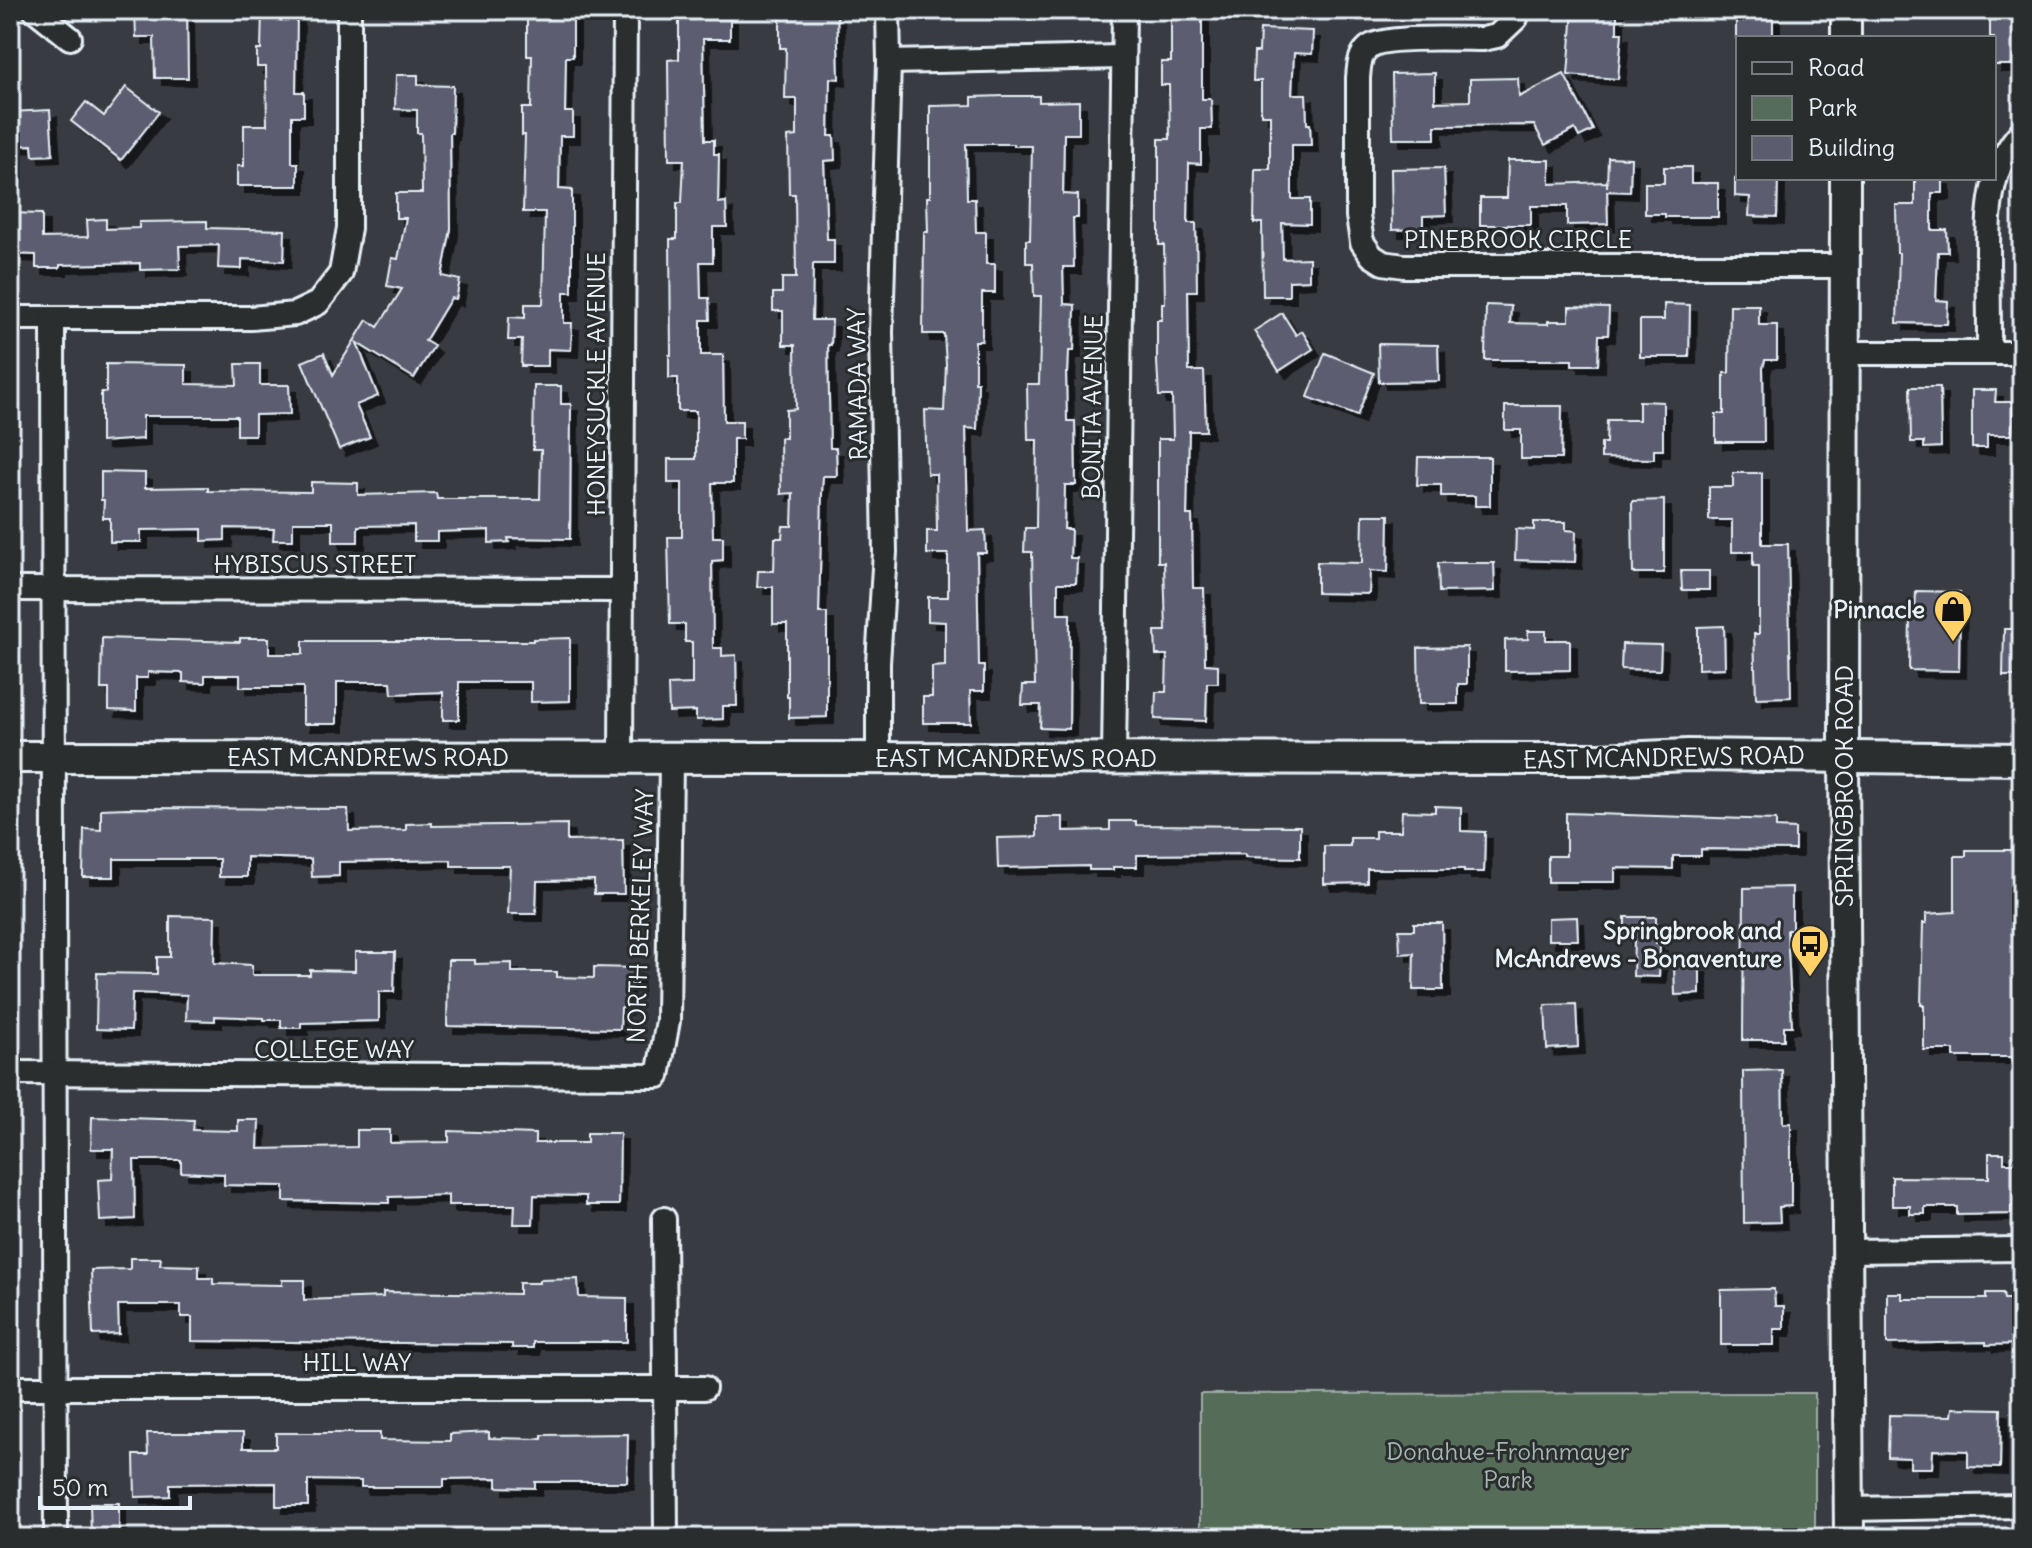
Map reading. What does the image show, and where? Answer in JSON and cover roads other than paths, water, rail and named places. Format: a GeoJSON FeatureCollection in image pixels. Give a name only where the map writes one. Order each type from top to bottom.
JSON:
{"type":"FeatureCollection","features":[{"type":"Feature","properties":{"kind":"main road","name":"EAST MCANDREWS ROAD"},"geometry":{"type":"LineString","coordinates":[[10,757],[1600,759],[1688,755],[2022,759]]}},
{"type":"Feature","properties":{"kind":"street"},"geometry":{"type":"LineString","coordinates":[[35,10],[70,38]]}},
{"type":"Feature","properties":{"kind":"street"},"geometry":{"type":"LineString","coordinates":[[10,318],[251,318],[295,314],[318,303],[341,273],[349,228],[349,10]]}},
{"type":"Feature","properties":{"kind":"street","name":"HONEYSUCKLE AVENUE"},"geometry":{"type":"LineString","coordinates":[[621,757],[625,10]]}},
{"type":"Feature","properties":{"kind":"street","name":"RAMADA WAY"},"geometry":{"type":"LineString","coordinates":[[878,758],[878,663],[885,552],[881,332],[888,10]]}},
{"type":"Feature","properties":{"kind":"street","name":"BONITA AVENUE"},"geometry":{"type":"LineString","coordinates":[[1114,758],[1124,10]]}},
{"type":"Feature","properties":{"kind":"street"},"geometry":{"type":"LineString","coordinates":[[1846,10],[1846,36]]}},
{"type":"Feature","properties":{"kind":"street","name":"PINEBROOK CIRCLE"},"geometry":{"type":"LineString","coordinates":[[1516,18],[1497,36],[1483,39],[1388,40],[1369,46],[1360,58],[1358,216],[1362,242],[1372,256],[1383,263],[1404,266],[1845,266]]}},
{"type":"Feature","properties":{"kind":"street"},"geometry":{"type":"LineString","coordinates":[[889,62],[1121,57]]}},
{"type":"Feature","properties":{"kind":"street"},"geometry":{"type":"LineString","coordinates":[[1996,175],[2002,158],[2022,131]]}},
{"type":"Feature","properties":{"kind":"street","name":"SPRINGBROOK ROAD"},"geometry":{"type":"LineString","coordinates":[[1845,180],[1844,756],[1849,1538]]}},
{"type":"Feature","properties":{"kind":"street"},"geometry":{"type":"LineString","coordinates":[[1989,352],[1988,216],[1994,180]]}},
{"type":"Feature","properties":{"kind":"street"},"geometry":{"type":"LineString","coordinates":[[53,318],[55,757],[52,1073],[56,1538]]}},
{"type":"Feature","properties":{"kind":"street"},"geometry":{"type":"LineString","coordinates":[[1844,353],[2022,353]]}},
{"type":"Feature","properties":{"kind":"street","name":"HYBISCUS STREET"},"geometry":{"type":"LineString","coordinates":[[10,589],[621,590]]}},
{"type":"Feature","properties":{"kind":"street","name":"NORTH BERKELEY WAY"},"geometry":{"type":"LineString","coordinates":[[658,1076],[668,1021],[671,758]]}},
{"type":"Feature","properties":{"kind":"street","name":"COLLEGE WAY"},"geometry":{"type":"LineString","coordinates":[[10,1073],[658,1076]]}},
{"type":"Feature","properties":{"kind":"street"},"geometry":{"type":"LineString","coordinates":[[664,1219],[666,1538]]}},
{"type":"Feature","properties":{"kind":"street"},"geometry":{"type":"LineString","coordinates":[[1847,1251],[2022,1249]]}},
{"type":"Feature","properties":{"kind":"street","name":"HILL WAY"},"geometry":{"type":"LineString","coordinates":[[10,1388],[704,1388]]}},
{"type":"Feature","properties":{"kind":"street"},"geometry":{"type":"LineString","coordinates":[[1849,1509],[2022,1506]]}},
{"type":"Feature","properties":{"kind":"place","name":"Pinnacle"},"geometry":{"type":"Point","coordinates":[1953,643]}},
{"type":"Feature","properties":{"kind":"place","name":"Springbrook and McAndrews - Bonaventure"},"geometry":{"type":"Point","coordinates":[1810,978]}},
{"type":"Feature","properties":{"kind":"park label","name":"Donahue-Frohnmayer Park"},"geometry":{"type":"Point","coordinates":[1508,1465]}}]}
